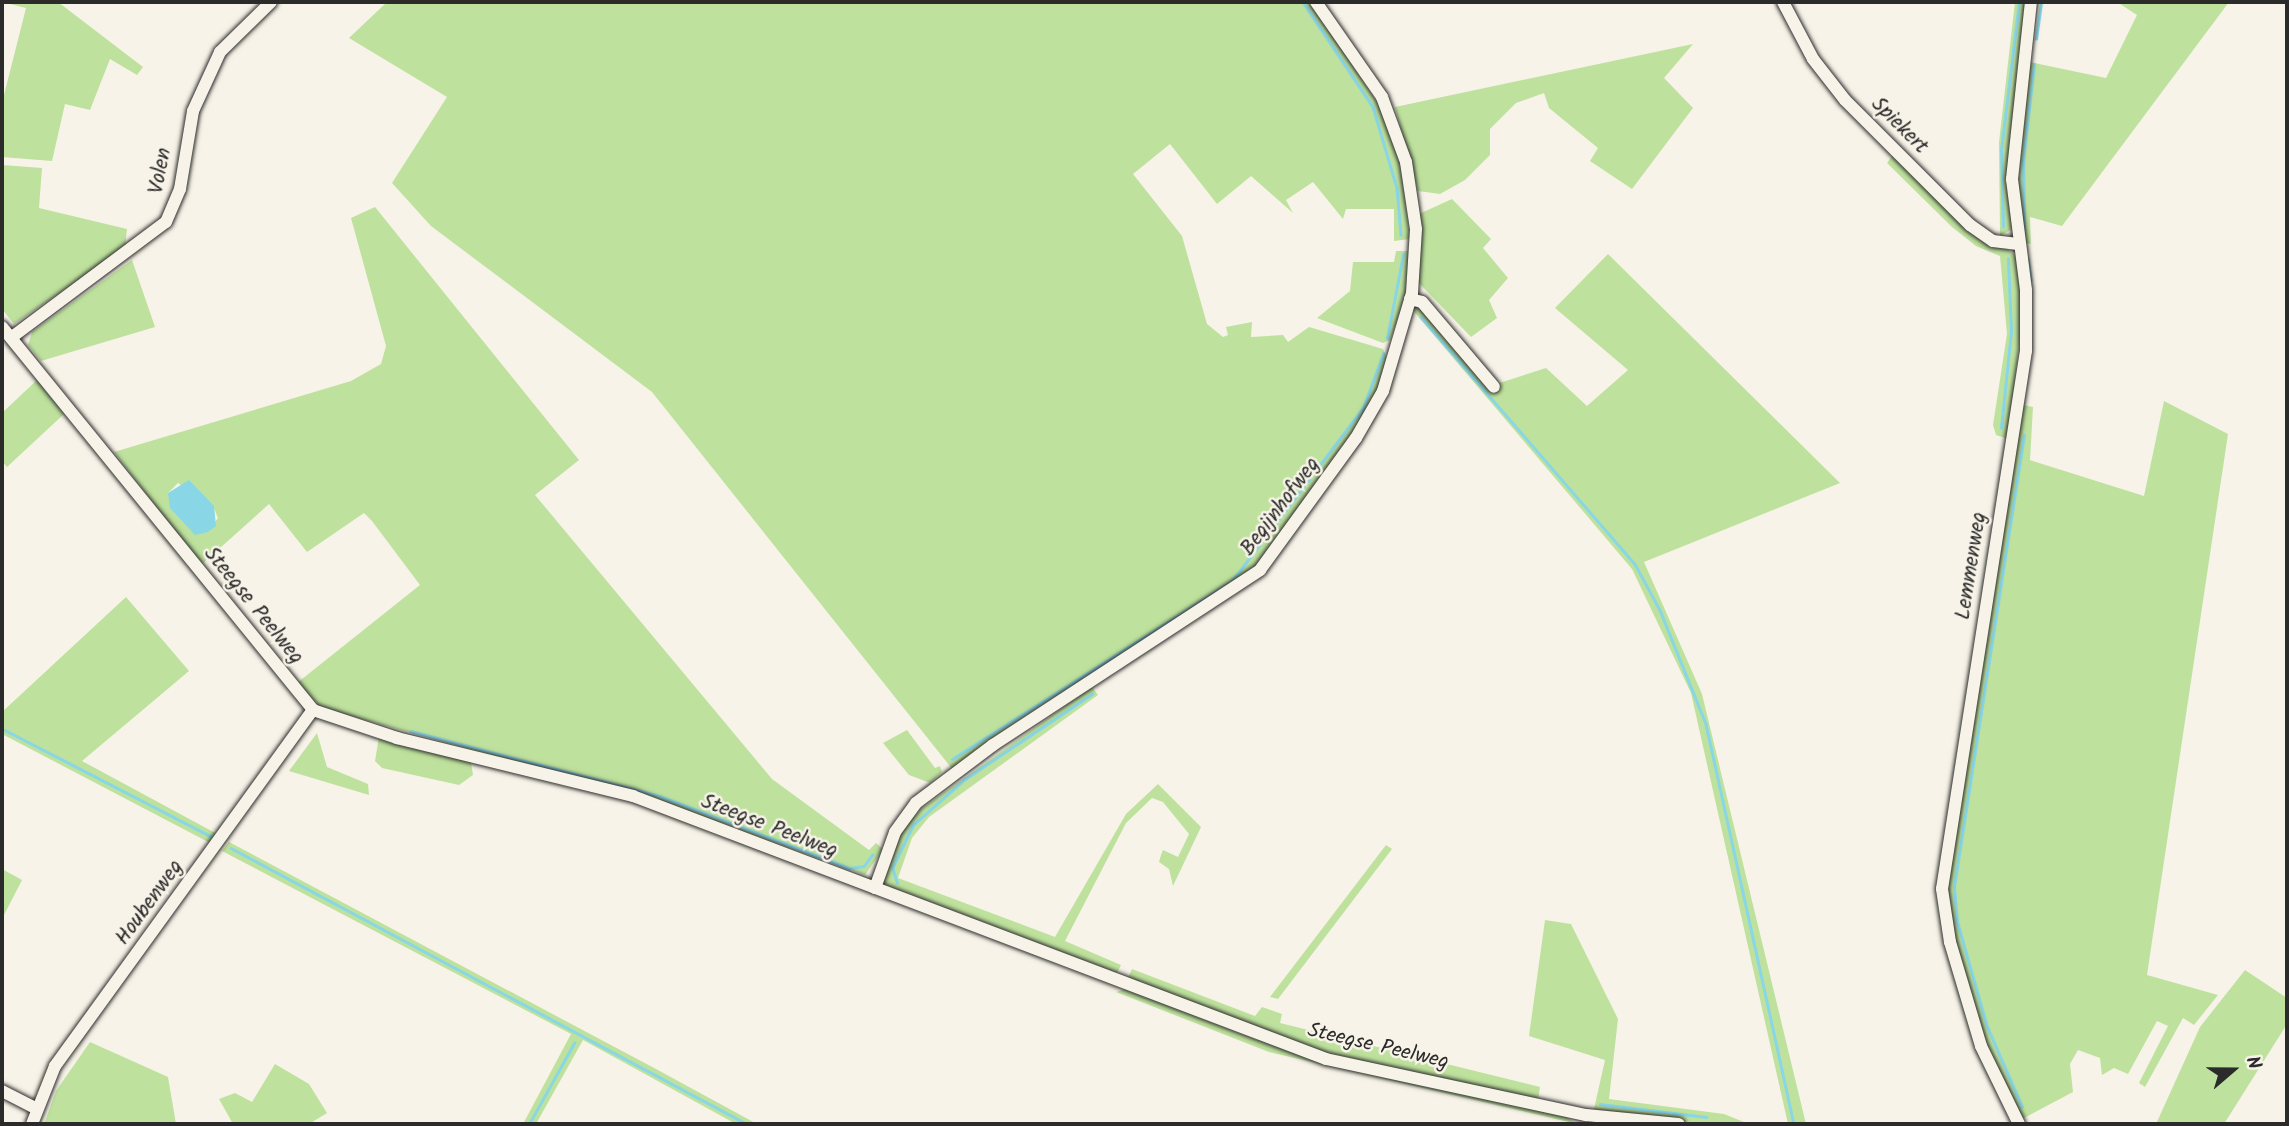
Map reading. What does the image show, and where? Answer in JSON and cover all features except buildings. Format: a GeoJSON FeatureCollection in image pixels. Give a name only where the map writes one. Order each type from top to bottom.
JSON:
{"type":"FeatureCollection","features":[{"type":"Feature","properties":{"kind":"street","name":"Volen"},"geometry":{"type":"LineString","coordinates":[[12,337],[166,222],[180,188],[193,111],[220,52],[271,2]]}},
{"type":"Feature","properties":{"kind":"street","name":"Begijnhofweg"},"geometry":{"type":"LineString","coordinates":[[875,888],[895,832],[916,803],[993,745],[1260,570],[1356,438],[1383,391],[1410,299],[1416,229],[1406,162],[1382,97],[1316,2]]}},
{"type":"Feature","properties":{"kind":"street","name":"Spiekert"},"geometry":{"type":"LineString","coordinates":[[1783,2],[1813,59],[1845,100],[1970,225],[1993,241],[2018,244]]}},
{"type":"Feature","properties":{"kind":"street","name":"Lemmenweg"},"geometry":{"type":"LineString","coordinates":[[2019,1124],[1981,1046],[1950,942],[1942,890],[2026,351],[2026,290],[2018,244],[2012,179],[2031,2]]}},
{"type":"Feature","properties":{"kind":"street"},"geometry":{"type":"LineString","coordinates":[[1410,299],[1422,302],[1494,387]]}},
{"type":"Feature","properties":{"kind":"street","name":"Steegse Peelweg"},"geometry":{"type":"LineString","coordinates":[[2,327],[313,710],[397,738],[633,796],[1326,1059],[1586,1120],[1679,1124]]}},
{"type":"Feature","properties":{"kind":"street","name":"Houbenweg"},"geometry":{"type":"LineString","coordinates":[[32,1124],[35,1108],[55,1066],[313,710]]}},
{"type":"Feature","properties":{"kind":"street"},"geometry":{"type":"LineString","coordinates":[[2,1091],[35,1108]]}},
{"type":"Feature","properties":{"kind":"green space"},"geometry":{"type":"Polygon","coordinates":[[[2,2],[58,2],[143,67],[137,75],[110,59],[90,110],[65,104],[52,161],[2,157],[2,103],[26,8],[2,2]]]}},
{"type":"Feature","properties":{"kind":"green space"},"geometry":{"type":"Polygon","coordinates":[[[387,2],[1313,2],[1381,109],[1400,159],[1410,239],[1394,241],[1394,209],[1346,209],[1343,219],[1313,182],[1286,200],[1293,213],[1251,176],[1217,204],[1170,144],[1133,174],[1182,236],[1207,324],[1223,337],[1228,335],[1226,327],[1252,322],[1251,337],[1283,335],[1288,342],[1309,327],[1383,349],[1388,361],[1374,401],[1260,563],[953,770],[652,392],[431,226],[392,183],[447,97],[349,38],[387,2]]]}},
{"type":"Feature","properties":{"kind":"green space"},"geometry":{"type":"Polygon","coordinates":[[[2015,2],[2028,2],[2012,229],[2000,236],[1999,142],[2015,2]]]}},
{"type":"Feature","properties":{"kind":"green space"},"geometry":{"type":"Polygon","coordinates":[[[2117,2],[2229,2],[2062,226],[2030,217],[2031,244],[2021,242],[2018,187],[2030,62],[2106,78],[2137,15],[2117,2]]]}},
{"type":"Feature","properties":{"kind":"green space"},"geometry":{"type":"Polygon","coordinates":[[[1693,44],[1664,78],[1693,108],[1632,189],[1590,161],[1598,148],[1549,108],[1544,93],[1516,103],[1490,129],[1490,155],[1465,180],[1440,194],[1418,191],[1395,107],[1693,44]]]}},
{"type":"Feature","properties":{"kind":"green space"},"geometry":{"type":"Polygon","coordinates":[[[1893,155],[2017,257],[2022,319],[2008,439],[1996,435],[1993,425],[2007,334],[2000,256],[1976,246],[1952,227],[1887,163],[1893,155]]]}},
{"type":"Feature","properties":{"kind":"green space"},"geometry":{"type":"Polygon","coordinates":[[[2,165],[42,168],[39,208],[127,229],[125,248],[14,324],[2,309],[2,165]]]}},
{"type":"Feature","properties":{"kind":"green space"},"geometry":{"type":"Polygon","coordinates":[[[1452,199],[1491,239],[1483,248],[1508,278],[1489,300],[1497,318],[1471,337],[1418,282],[1419,214],[1452,199]]]}},
{"type":"Feature","properties":{"kind":"green space"},"geometry":{"type":"Polygon","coordinates":[[[375,207],[579,460],[535,495],[772,779],[869,850],[876,843],[883,849],[865,875],[668,804],[322,708],[297,683],[420,585],[364,513],[307,552],[269,504],[201,565],[114,452],[351,381],[381,364],[386,346],[351,218],[375,207]],[[178,483],[168,493],[208,532],[218,518],[213,506],[178,483]]]}},
{"type":"Feature","properties":{"kind":"green space"},"geometry":{"type":"Polygon","coordinates":[[[1396,251],[1409,251],[1406,296],[1390,340],[1383,343],[1317,318],[1350,291],[1353,262],[1394,262],[1396,251]]]}},
{"type":"Feature","properties":{"kind":"green space"},"geometry":{"type":"Polygon","coordinates":[[[1608,254],[1840,483],[1644,562],[1702,694],[1806,1124],[1788,1124],[1691,693],[1632,569],[1411,308],[1423,305],[1490,386],[1546,368],[1587,406],[1628,370],[1555,308],[1608,254]]]}},
{"type":"Feature","properties":{"kind":"green space"},"geometry":{"type":"Polygon","coordinates":[[[132,260],[155,327],[41,361],[28,345],[32,332],[132,260]]]}},
{"type":"Feature","properties":{"kind":"green space"},"geometry":{"type":"Polygon","coordinates":[[[37,380],[64,414],[7,467],[2,461],[2,413],[37,380]]]}},
{"type":"Feature","properties":{"kind":"green space"},"geometry":{"type":"Polygon","coordinates":[[[2164,401],[2228,434],[2147,975],[2218,995],[2194,1025],[2183,1018],[2145,1087],[2139,1083],[2168,1026],[2157,1021],[2128,1074],[2114,1068],[2102,1075],[2100,1058],[2078,1050],[2070,1064],[2073,1092],[2022,1119],[2005,1090],[1966,989],[1949,931],[1948,880],[2023,405],[2033,407],[2030,460],[2144,496],[2164,401]]]}},
{"type":"Feature","properties":{"kind":"green space"},"geometry":{"type":"Polygon","coordinates":[[[126,597],[189,671],[82,761],[219,835],[212,844],[2,734],[2,712],[126,597]]]}},
{"type":"Feature","properties":{"kind":"green space"},"geometry":{"type":"Polygon","coordinates":[[[1092,687],[1098,695],[929,817],[912,838],[898,878],[1055,937],[1126,814],[1158,784],[1201,827],[1173,886],[1169,869],[1159,862],[1161,855],[1163,850],[1178,857],[1189,834],[1163,802],[1152,798],[1126,823],[1065,941],[1121,965],[1117,973],[883,884],[902,830],[921,809],[1092,687]]]}},
{"type":"Feature","properties":{"kind":"green space"},"geometry":{"type":"Polygon","coordinates":[[[907,730],[935,768],[940,766],[942,772],[930,783],[909,775],[883,743],[907,730]]]}},
{"type":"Feature","properties":{"kind":"green space"},"geometry":{"type":"Polygon","coordinates":[[[317,733],[327,767],[368,784],[369,795],[289,771],[317,733]]]}},
{"type":"Feature","properties":{"kind":"green space"},"geometry":{"type":"Polygon","coordinates":[[[379,737],[471,762],[473,775],[459,785],[382,768],[375,761],[379,737]]]}},
{"type":"Feature","properties":{"kind":"green space"},"geometry":{"type":"Polygon","coordinates":[[[229,842],[757,1124],[736,1124],[583,1040],[536,1124],[523,1124],[571,1034],[222,851],[229,842]]]}},
{"type":"Feature","properties":{"kind":"green space"},"geometry":{"type":"Polygon","coordinates":[[[1386,845],[1392,849],[1278,999],[1270,997],[1386,845]]]}},
{"type":"Feature","properties":{"kind":"green space"},"geometry":{"type":"Polygon","coordinates":[[[2,869],[22,880],[2,919],[2,869]]]}},
{"type":"Feature","properties":{"kind":"green space"},"geometry":{"type":"Polygon","coordinates":[[[1545,920],[1571,924],[1618,1019],[1609,1099],[1724,1114],[1749,1124],[1704,1124],[1594,1109],[1605,1060],[1529,1036],[1545,920]]]}},
{"type":"Feature","properties":{"kind":"green space"},"geometry":{"type":"Polygon","coordinates":[[[1132,969],[1255,1016],[1262,1007],[1282,1014],[1280,1023],[1540,1087],[1538,1100],[1296,1046],[1127,980],[1132,969]]]}},
{"type":"Feature","properties":{"kind":"green space"},"geometry":{"type":"Polygon","coordinates":[[[2245,970],[2287,998],[2287,1024],[2224,1124],[2156,1124],[2200,1027],[2245,970]]]}},
{"type":"Feature","properties":{"kind":"green space"},"geometry":{"type":"Polygon","coordinates":[[[1126,989],[1254,1039],[1558,1112],[1577,1124],[1269,1052],[1116,992],[1126,989]]]}},
{"type":"Feature","properties":{"kind":"green space"},"geometry":{"type":"Polygon","coordinates":[[[90,1042],[168,1077],[176,1124],[44,1124],[56,1091],[90,1042]]]}},
{"type":"Feature","properties":{"kind":"green space"},"geometry":{"type":"Polygon","coordinates":[[[275,1064],[309,1084],[327,1113],[309,1124],[233,1124],[219,1099],[235,1093],[252,1102],[275,1064]]]}},
{"type":"Feature","properties":{"kind":"water"},"geometry":{"type":"Polygon","coordinates":[[[189,480],[214,506],[216,526],[208,532],[195,535],[170,508],[168,493],[189,480]]]}},
{"type":"Feature","properties":{"kind":"waterway"},"geometry":{"type":"LineString","coordinates":[[1303,2],[1373,107],[1397,188],[1401,235]]}},
{"type":"Feature","properties":{"kind":"waterway"},"geometry":{"type":"LineString","coordinates":[[2003,227],[2001,150],[2019,2]]}},
{"type":"Feature","properties":{"kind":"waterway"},"geometry":{"type":"LineString","coordinates":[[2036,39],[2041,2]]}},
{"type":"Feature","properties":{"kind":"waterway"},"geometry":{"type":"LineString","coordinates":[[2024,229],[2023,161],[2034,65]]}},
{"type":"Feature","properties":{"kind":"waterway"},"geometry":{"type":"LineString","coordinates":[[1387,338],[1403,255]]}},
{"type":"Feature","properties":{"kind":"waterway"},"geometry":{"type":"LineString","coordinates":[[2001,428],[2011,331],[2008,259]]}},
{"type":"Feature","properties":{"kind":"waterway"},"geometry":{"type":"LineString","coordinates":[[2028,259],[2031,280]]}},
{"type":"Feature","properties":{"kind":"waterway"},"geometry":{"type":"LineString","coordinates":[[1421,317],[1635,564],[1660,610],[1706,724],[1794,1124]]}},
{"type":"Feature","properties":{"kind":"waterway"},"geometry":{"type":"LineString","coordinates":[[952,759],[1232,581],[1363,408],[1383,354]]}},
{"type":"Feature","properties":{"kind":"waterway"},"geometry":{"type":"LineString","coordinates":[[2022,1107],[1987,1027],[1957,922],[1954,887],[2024,435]]}},
{"type":"Feature","properties":{"kind":"waterway"},"geometry":{"type":"LineString","coordinates":[[897,883],[892,868],[913,825],[965,779],[1092,694]]}},
{"type":"Feature","properties":{"kind":"waterway"},"geometry":{"type":"LineString","coordinates":[[5,730],[210,836]]}},
{"type":"Feature","properties":{"kind":"waterway"},"geometry":{"type":"LineString","coordinates":[[411,731],[660,796],[850,868],[864,866],[872,855]]}},
{"type":"Feature","properties":{"kind":"waterway"},"geometry":{"type":"LineString","coordinates":[[231,848],[747,1124]]}},
{"type":"Feature","properties":{"kind":"waterway"},"geometry":{"type":"LineString","coordinates":[[529,1124],[574,1043]]}},
{"type":"Feature","properties":{"kind":"waterway"},"geometry":{"type":"LineString","coordinates":[[1600,1104],[1706,1117]]}},
{"type":"Feature","properties":{"kind":"waterway"},"geometry":{"type":"LineString","coordinates":[[1721,1123],[1725,1124]]}}]}
